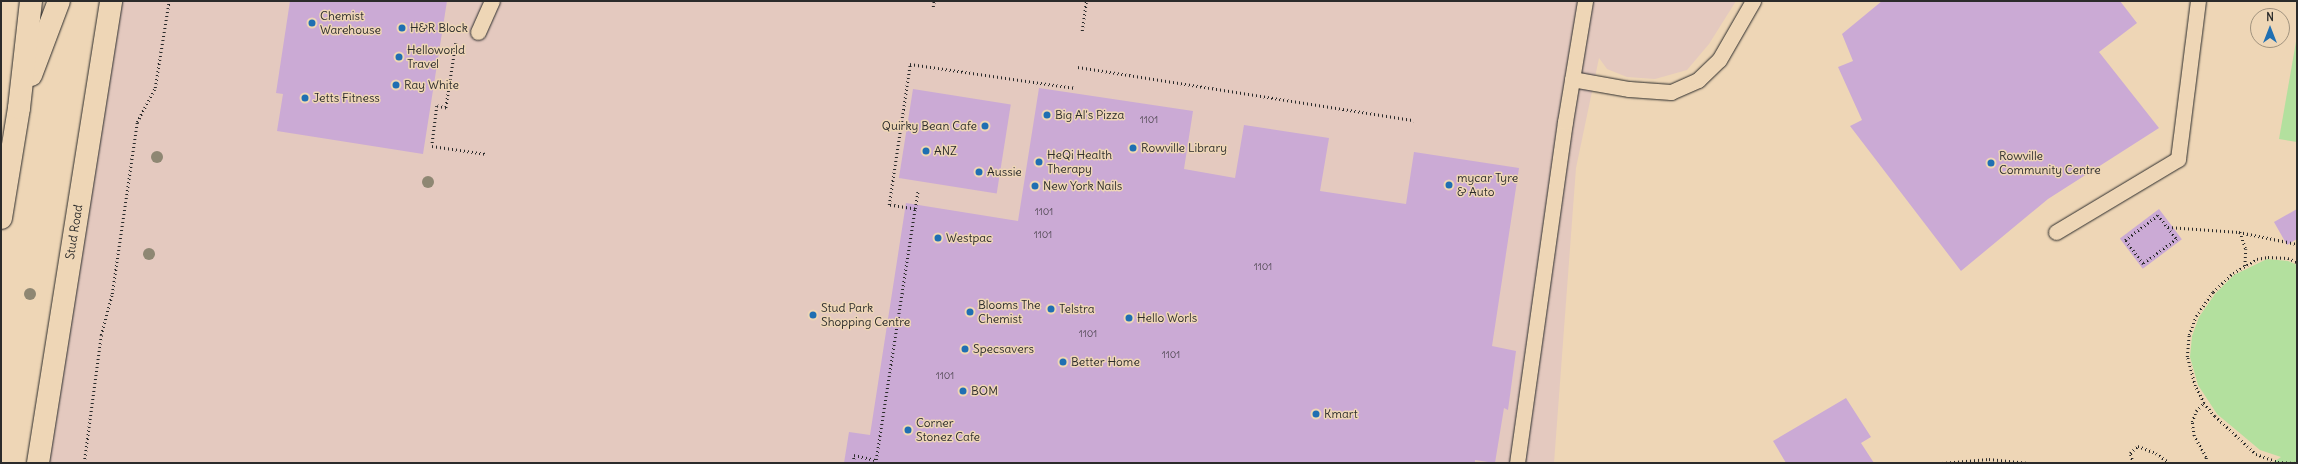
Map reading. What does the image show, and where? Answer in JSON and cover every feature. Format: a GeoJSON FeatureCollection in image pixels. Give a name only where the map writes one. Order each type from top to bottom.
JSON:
{"type":"FeatureCollection","features":[{"type":"Feature","properties":{"kind":"highway"},"geometry":{"type":"LineString","coordinates":[[1,218],[19,108],[31,1]]}},
{"type":"Feature","properties":{"kind":"highway"},"geometry":{"type":"LineString","coordinates":[[19,108],[59,1]]}},
{"type":"Feature","properties":{"kind":"highway","name":"Stud Road"},"geometry":{"type":"LineString","coordinates":[[38,463],[111,1]]}},
{"type":"Feature","properties":{"kind":"lane"},"geometry":{"type":"LineString","coordinates":[[480,1],[478,32],[492,1]]}},
{"type":"Feature","properties":{"kind":"lane"},"geometry":{"type":"LineString","coordinates":[[1517,463],[1572,79],[1586,1]]}},
{"type":"Feature","properties":{"kind":"lane"},"geometry":{"type":"LineString","coordinates":[[1572,79],[1628,89],[1671,92],[1698,80],[1718,60],[1753,1]]}},
{"type":"Feature","properties":{"kind":"lane"},"geometry":{"type":"LineString","coordinates":[[2056,232],[2178,159],[2198,1]]}},
{"type":"Feature","properties":{"kind":"path"},"geometry":{"type":"LineString","coordinates":[[84,463],[101,335],[112,294],[137,122],[155,88],[169,1]]}},
{"type":"Feature","properties":{"kind":"path"},"geometry":{"type":"LineString","coordinates":[[933,7],[934,1]]}},
{"type":"Feature","properties":{"kind":"path"},"geometry":{"type":"LineString","coordinates":[[1082,31],[1086,1]]}},
{"type":"Feature","properties":{"kind":"path"},"geometry":{"type":"LineString","coordinates":[[456,39],[446,108],[437,106],[432,146],[486,154]]}},
{"type":"Feature","properties":{"kind":"path"},"geometry":{"type":"LineString","coordinates":[[915,209],[889,205],[910,64],[1075,88]]}},
{"type":"Feature","properties":{"kind":"path"},"geometry":{"type":"LineString","coordinates":[[1078,67],[1414,120]]}},
{"type":"Feature","properties":{"kind":"path"},"geometry":{"type":"LineString","coordinates":[[852,463],[854,455],[876,460],[918,190]]}},
{"type":"Feature","properties":{"kind":"path"},"geometry":{"type":"LineString","coordinates":[[2168,227],[2177,239],[2143,264],[2125,240],[2158,215],[2168,227],[2239,232],[2297,244]]}},
{"type":"Feature","properties":{"kind":"path"},"geometry":{"type":"LineString","coordinates":[[2239,232],[2246,249],[2245,266]]}},
{"type":"Feature","properties":{"kind":"path"},"geometry":{"type":"LineString","coordinates":[[2297,262],[2288,258],[2268,257],[2245,266],[2233,273],[2213,292],[2196,316],[2189,335],[2187,357],[2195,386],[2204,403],[2214,416],[2256,454],[2278,462],[2297,463]]}},
{"type":"Feature","properties":{"kind":"path"},"geometry":{"type":"LineString","coordinates":[[2204,403],[2196,411],[2192,422],[2194,436],[2206,457],[2206,463]]}},
{"type":"Feature","properties":{"kind":"path"},"geometry":{"type":"LineString","coordinates":[[2133,463],[2130,453],[2138,446],[2156,453],[2170,463]]}},
{"type":"Feature","properties":{"kind":"path"},"geometry":{"type":"LineString","coordinates":[[1942,463],[1990,459],[2030,463]]}},
{"type":"Feature","properties":{"kind":"shaded area","name":"Stud Park Shopping Centre"},"geometry":{"type":"Polygon","coordinates":[[[111,1],[1736,1],[1709,44],[1687,70],[1655,79],[1627,77],[1607,69],[1599,58],[1576,168],[1554,463],[38,463],[111,1]]]}},
{"type":"Feature","properties":{"kind":"green space"},"geometry":{"type":"Polygon","coordinates":[[[2297,36],[2297,142],[2279,139],[2297,36]]]}},
{"type":"Feature","properties":{"kind":"green space"},"geometry":{"type":"Polygon","coordinates":[[[2267,259],[2288,261],[2297,265],[2297,463],[2272,463],[2281,457],[2260,450],[2217,414],[2198,385],[2190,357],[2192,336],[2199,317],[2215,294],[2234,275],[2267,259]]]}},
{"type":"Feature","properties":{"kind":"building"},"geometry":{"type":"Polygon","coordinates":[[[290,1],[447,1],[423,154],[277,131],[283,94],[276,93],[290,1]]]}},
{"type":"Feature","properties":{"kind":"building","name":"Rowville Community Centre"},"geometry":{"type":"Polygon","coordinates":[[[1882,1],[2120,1],[2137,23],[2099,52],[2159,128],[2048,199],[1961,271],[1850,126],[1862,120],[1838,67],[1853,61],[1842,34],[1882,1]]]}},
{"type":"Feature","properties":{"kind":"building","name":"Stud Park Shopping Centre"},"geometry":{"type":"Polygon","coordinates":[[[1039,88],[1193,111],[1184,169],[1235,178],[1244,125],[1329,138],[1320,191],[1406,204],[1414,152],[1519,168],[1492,346],[1516,351],[1508,410],[1504,408],[1495,463],[1475,460],[1475,463],[844,463],[849,432],[870,435],[906,203],[1018,221],[1039,88]]]}},
{"type":"Feature","properties":{"kind":"building"},"geometry":{"type":"Polygon","coordinates":[[[913,89],[1011,104],[997,193],[899,178],[913,89]]]}},
{"type":"Feature","properties":{"kind":"building"},"geometry":{"type":"Polygon","coordinates":[[[2159,209],[2182,239],[2143,269],[2120,238],[2159,209]]]}},
{"type":"Feature","properties":{"kind":"building"},"geometry":{"type":"Polygon","coordinates":[[[2297,209],[2297,239],[2287,245],[2274,222],[2297,209]]]}},
{"type":"Feature","properties":{"kind":"building"},"geometry":{"type":"Polygon","coordinates":[[[1846,398],[1871,437],[1861,443],[1874,463],[1786,463],[1773,441],[1846,398]]]}},
{"type":"Feature","properties":{"kind":"place","name":"Chemist Warehouse"},"geometry":{"type":"Point","coordinates":[312,23]}},
{"type":"Feature","properties":{"kind":"place","name":"H&R Block"},"geometry":{"type":"Point","coordinates":[402,28]}},
{"type":"Feature","properties":{"kind":"place","name":"Helloworld Travel"},"geometry":{"type":"Point","coordinates":[399,57]}},
{"type":"Feature","properties":{"kind":"place","name":"Ray White"},"geometry":{"type":"Point","coordinates":[396,85]}},
{"type":"Feature","properties":{"kind":"place","name":"Jetts Fitness"},"geometry":{"type":"Point","coordinates":[305,98]}},
{"type":"Feature","properties":{"kind":"place","name":"Big Al's Pizza"},"geometry":{"type":"Point","coordinates":[1047,115]}},
{"type":"Feature","properties":{"kind":"place","name":"Quirky Bean Cafe"},"geometry":{"type":"Point","coordinates":[985,126]}},
{"type":"Feature","properties":{"kind":"place","name":"Rowville Library"},"geometry":{"type":"Point","coordinates":[1133,148]}},
{"type":"Feature","properties":{"kind":"place","name":"ANZ"},"geometry":{"type":"Point","coordinates":[926,151]}},
{"type":"Feature","properties":{"kind":"place","name":"HeQi Health Therapy"},"geometry":{"type":"Point","coordinates":[1039,162]}},
{"type":"Feature","properties":{"kind":"place","name":"Rowville Community Centre"},"geometry":{"type":"Point","coordinates":[1991,163]}},
{"type":"Feature","properties":{"kind":"place","name":"Aussie"},"geometry":{"type":"Point","coordinates":[979,172]}},
{"type":"Feature","properties":{"kind":"place","name":"mycar Tyre & Auto"},"geometry":{"type":"Point","coordinates":[1449,185]}},
{"type":"Feature","properties":{"kind":"place","name":"New York Nails"},"geometry":{"type":"Point","coordinates":[1035,186]}},
{"type":"Feature","properties":{"kind":"place","name":"Westpac"},"geometry":{"type":"Point","coordinates":[938,238]}},
{"type":"Feature","properties":{"kind":"place","name":"Telstra"},"geometry":{"type":"Point","coordinates":[1051,309]}},
{"type":"Feature","properties":{"kind":"place","name":"Blooms The Chemist"},"geometry":{"type":"Point","coordinates":[970,312]}},
{"type":"Feature","properties":{"kind":"place","name":"Stud Park Shopping Centre"},"geometry":{"type":"Point","coordinates":[813,315]}},
{"type":"Feature","properties":{"kind":"place","name":"Hello Worls"},"geometry":{"type":"Point","coordinates":[1129,318]}},
{"type":"Feature","properties":{"kind":"place","name":"Specsavers"},"geometry":{"type":"Point","coordinates":[965,349]}},
{"type":"Feature","properties":{"kind":"place","name":"Better Home"},"geometry":{"type":"Point","coordinates":[1063,362]}},
{"type":"Feature","properties":{"kind":"place","name":"BOM"},"geometry":{"type":"Point","coordinates":[963,391]}},
{"type":"Feature","properties":{"kind":"place","name":"Kmart"},"geometry":{"type":"Point","coordinates":[1316,414]}},
{"type":"Feature","properties":{"kind":"place","name":"Corner Stonez Cafe"},"geometry":{"type":"Point","coordinates":[908,430]}}]}
